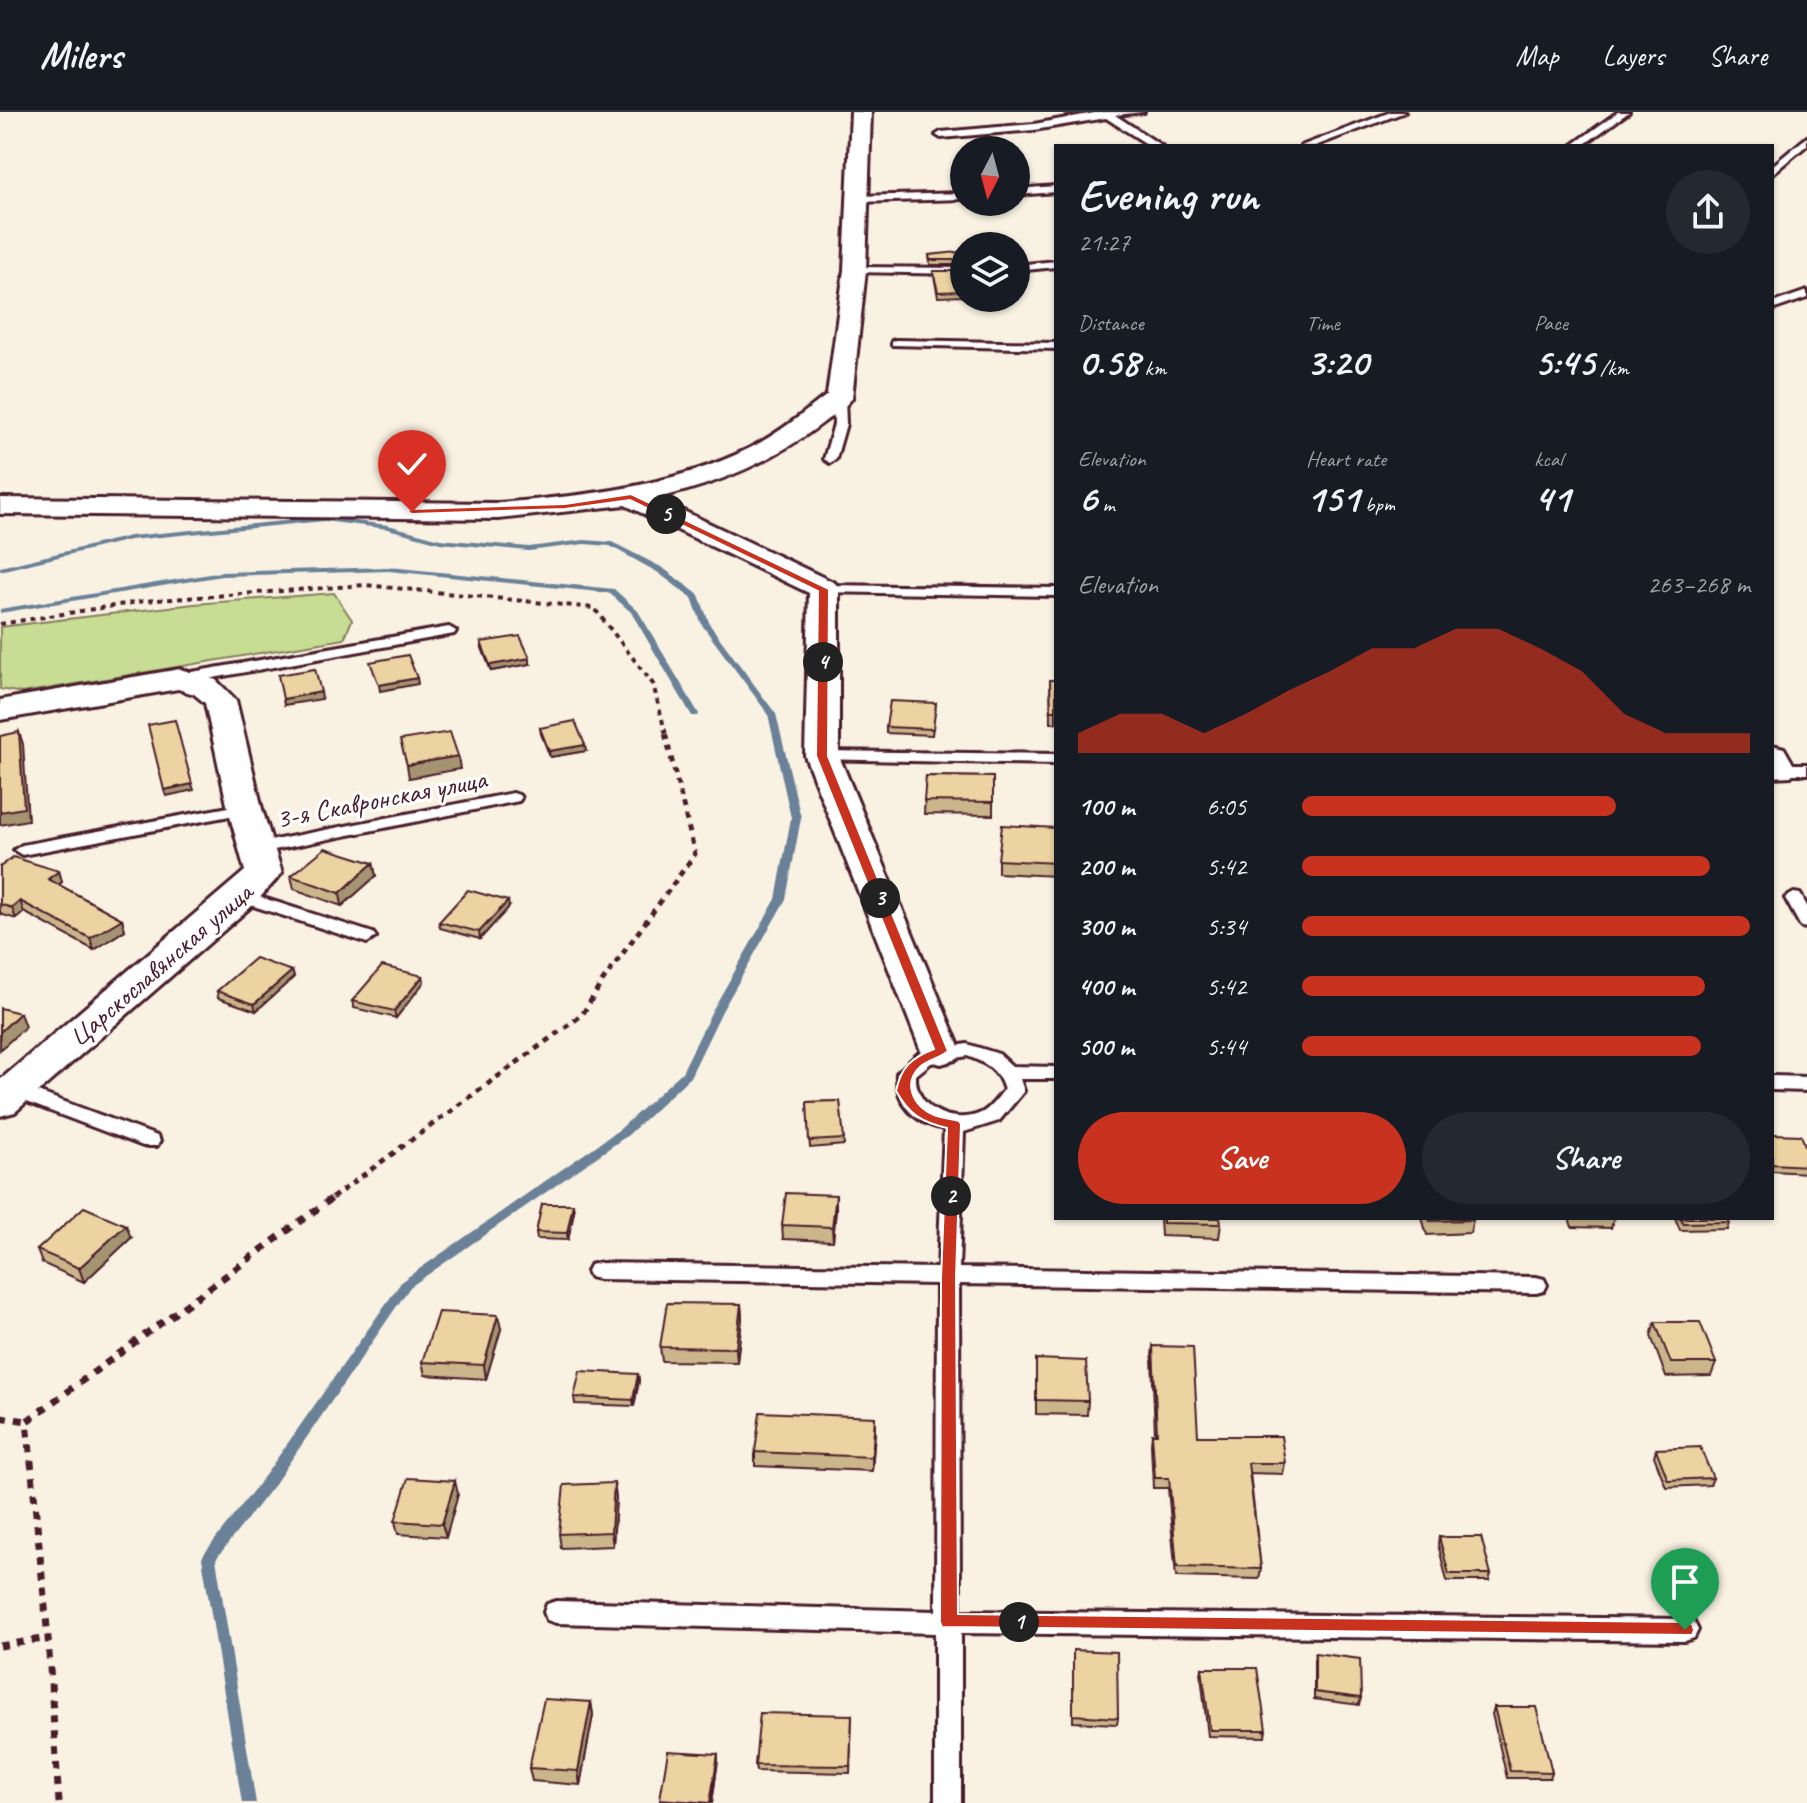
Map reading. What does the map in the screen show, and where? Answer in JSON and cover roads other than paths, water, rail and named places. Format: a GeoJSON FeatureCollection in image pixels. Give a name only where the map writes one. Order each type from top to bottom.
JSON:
{"type":"FeatureCollection","features":[{"type":"Feature","properties":{"kind":"street"},"geometry":{"type":"LineString","coordinates":[[0,506],[498,511],[565,507],[631,497],[725,469],[761,453],[839,398],[855,270],[861,112]]}},
{"type":"Feature","properties":{"kind":"street"},"geometry":{"type":"LineString","coordinates":[[631,497],[824,589],[822,756],[941,1051]]}},
{"type":"Feature","properties":{"kind":"street"},"geometry":{"type":"LineString","coordinates":[[0,710],[180,679]]}},
{"type":"Feature","properties":{"kind":"street","name":"Царскославянская улица"},"geometry":{"type":"LineString","coordinates":[[4,1093],[241,896],[264,873],[245,809],[220,700],[205,687],[180,679]]}},
{"type":"Feature","properties":{"kind":"lane"},"geometry":{"type":"LineString","coordinates":[[941,135],[1034,127],[1104,114],[1139,112]]}},
{"type":"Feature","properties":{"kind":"lane"},"geometry":{"type":"LineString","coordinates":[[1312,144],[1400,112]]}},
{"type":"Feature","properties":{"kind":"lane"},"geometry":{"type":"LineString","coordinates":[[1579,144],[1624,112]]}},
{"type":"Feature","properties":{"kind":"lane"},"geometry":{"type":"LineString","coordinates":[[1104,114],[1154,144]]}},
{"type":"Feature","properties":{"kind":"lane"},"geometry":{"type":"LineString","coordinates":[[1774,169],[1807,140]]}},
{"type":"Feature","properties":{"kind":"lane"},"geometry":{"type":"LineString","coordinates":[[1030,191],[1054,189]]}},
{"type":"Feature","properties":{"kind":"lane"},"geometry":{"type":"LineString","coordinates":[[857,199],[950,196]]}},
{"type":"Feature","properties":{"kind":"lane"},"geometry":{"type":"LineString","coordinates":[[1030,267],[1054,264]]}},
{"type":"Feature","properties":{"kind":"lane"},"geometry":{"type":"LineString","coordinates":[[855,270],[950,271]]}},
{"type":"Feature","properties":{"kind":"lane"},"geometry":{"type":"LineString","coordinates":[[1774,306],[1807,294]]}},
{"type":"Feature","properties":{"kind":"lane"},"geometry":{"type":"LineString","coordinates":[[896,343],[1054,346]]}},
{"type":"Feature","properties":{"kind":"lane"},"geometry":{"type":"LineString","coordinates":[[830,459],[840,424],[839,398]]}},
{"type":"Feature","properties":{"kind":"lane"},"geometry":{"type":"LineString","coordinates":[[824,589],[1054,592]]}},
{"type":"Feature","properties":{"kind":"lane"},"geometry":{"type":"LineString","coordinates":[[180,679],[449,631]]}},
{"type":"Feature","properties":{"kind":"lane"},"geometry":{"type":"LineString","coordinates":[[822,756],[1054,759]]}},
{"type":"Feature","properties":{"kind":"lane","name":"3-я Скавронская улица"},"geometry":{"type":"LineString","coordinates":[[259,848],[513,798]]}},
{"type":"Feature","properties":{"kind":"lane"},"geometry":{"type":"LineString","coordinates":[[22,850],[245,809]]}},
{"type":"Feature","properties":{"kind":"lane"},"geometry":{"type":"LineString","coordinates":[[241,896],[367,937]]}},
{"type":"Feature","properties":{"kind":"lane"},"geometry":{"type":"LineString","coordinates":[[1794,898],[1807,923]]}},
{"type":"Feature","properties":{"kind":"lane"},"geometry":{"type":"LineString","coordinates":[[967,1050],[992,1057],[1009,1072],[1014,1091],[1004,1109],[982,1121],[954,1124],[930,1119],[912,1106],[903,1091],[906,1074],[919,1060],[941,1051],[967,1050]]}},
{"type":"Feature","properties":{"kind":"lane"},"geometry":{"type":"LineString","coordinates":[[1009,1072],[1054,1073]]}},
{"type":"Feature","properties":{"kind":"lane"},"geometry":{"type":"LineString","coordinates":[[1774,1083],[1807,1084]]}},
{"type":"Feature","properties":{"kind":"lane"},"geometry":{"type":"LineString","coordinates":[[4,1093],[150,1141]]}},
{"type":"Feature","properties":{"kind":"lane"},"geometry":{"type":"LineString","coordinates":[[948,1803],[948,1278],[954,1124]]}},
{"type":"Feature","properties":{"kind":"lane"},"geometry":{"type":"LineString","coordinates":[[598,1271],[1536,1285]]}},
{"type":"Feature","properties":{"kind":"lane"},"geometry":{"type":"LineString","coordinates":[[556,1612],[949,1622],[1685,1630]]}},
{"type":"Feature","properties":{"kind":"waterway"},"geometry":{"type":"LineString","coordinates":[[0,569],[130,538],[324,519],[388,527],[440,541],[529,549],[584,542],[612,544],[660,570],[696,597],[706,625],[772,714],[796,818],[781,899],[717,1011],[686,1074],[624,1132],[406,1284],[271,1478],[209,1558],[249,1803]]}},
{"type":"Feature","properties":{"kind":"waterway"},"geometry":{"type":"LineString","coordinates":[[0,611],[222,574],[389,569],[611,591],[634,611],[695,714]]}}]}
